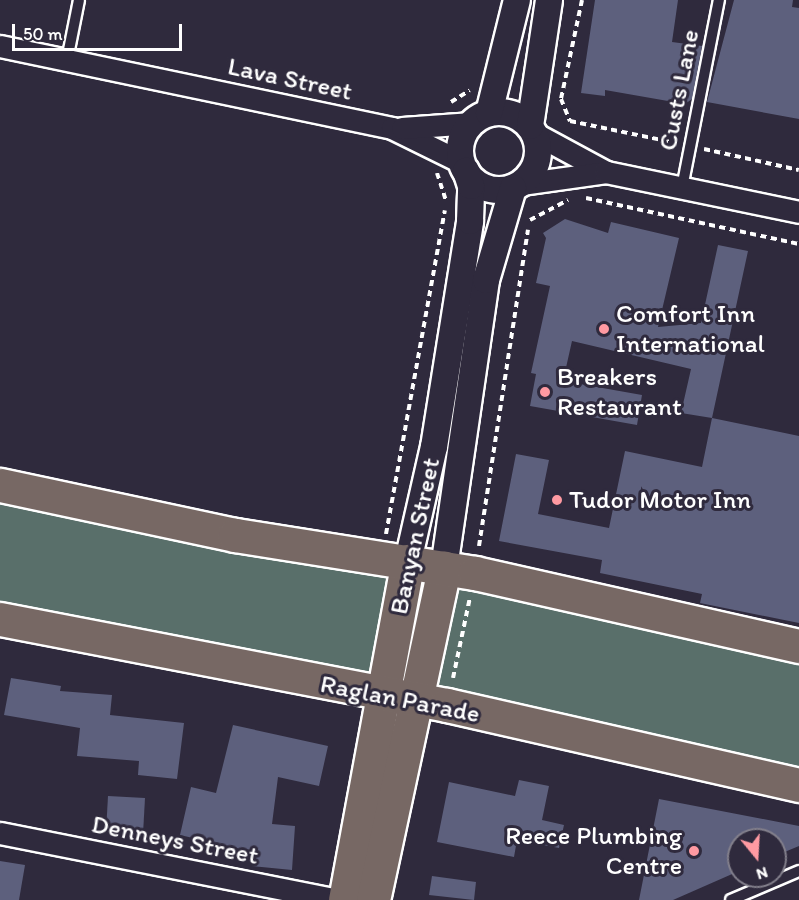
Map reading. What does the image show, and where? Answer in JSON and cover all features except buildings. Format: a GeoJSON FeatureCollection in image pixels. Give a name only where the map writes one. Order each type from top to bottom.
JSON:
{"type":"FeatureCollection","features":[{"type":"Feature","properties":{"kind":"main road"},"geometry":{"type":"LineString","coordinates":[[0,485],[235,535],[460,570],[799,646]]}},
{"type":"Feature","properties":{"kind":"main road","name":"Banyan Street"},"geometry":{"type":"LineString","coordinates":[[345,900],[385,694],[395,560]]}},
{"type":"Feature","properties":{"kind":"main road","name":"Banyan Street"},"geometry":{"type":"LineString","coordinates":[[373,900],[433,703],[460,570]]}},
{"type":"Feature","properties":{"kind":"main road","name":"Raglan Parade"},"geometry":{"type":"LineString","coordinates":[[0,619],[433,703],[799,785]]}},
{"type":"Feature","properties":{"kind":"street"},"geometry":{"type":"LineString","coordinates":[[463,166],[461,141],[480,118],[517,0]]}},
{"type":"Feature","properties":{"kind":"street"},"geometry":{"type":"LineString","coordinates":[[517,186],[538,160],[532,129],[549,0]]}},
{"type":"Feature","properties":{"kind":"street","name":"Lava Street"},"geometry":{"type":"LineString","coordinates":[[0,46],[439,136],[480,118]]}},
{"type":"Feature","properties":{"kind":"street"},"geometry":{"type":"LineString","coordinates":[[480,118],[511,114],[532,129],[606,172],[799,212]]}},
{"type":"Feature","properties":{"kind":"street"},"geometry":{"type":"LineString","coordinates":[[439,136],[481,186],[517,186],[606,172]]}},
{"type":"Feature","properties":{"kind":"street","name":"Banyan Street"},"geometry":{"type":"LineString","coordinates":[[395,560],[434,447],[470,221],[471,186],[463,166]]}},
{"type":"Feature","properties":{"kind":"street","name":"Banyan Street"},"geometry":{"type":"LineString","coordinates":[[460,570],[486,280],[517,186]]}},
{"type":"Feature","properties":{"kind":"street","name":"Denneys Street"},"geometry":{"type":"LineString","coordinates":[[0,833],[339,900]]}},
{"type":"Feature","properties":{"kind":"lane"},"geometry":{"type":"LineString","coordinates":[[67,60],[79,0]]}},
{"type":"Feature","properties":{"kind":"lane","name":"Custs Lane"},"geometry":{"type":"LineString","coordinates":[[682,188],[719,0]]}},
{"type":"Feature","properties":{"kind":"lane"},"geometry":{"type":"LineString","coordinates":[[731,900],[799,871]]}},
{"type":"Feature","properties":{"kind":"path"},"geometry":{"type":"LineString","coordinates":[[582,0],[561,99],[570,121],[799,170]]}},
{"type":"Feature","properties":{"kind":"path"},"geometry":{"type":"LineString","coordinates":[[395,560],[446,201],[435,168],[439,136],[444,107],[470,90],[472,81]]}},
{"type":"Feature","properties":{"kind":"path"},"geometry":{"type":"LineString","coordinates":[[433,703],[530,219],[576,196],[799,244]]}},
{"type":"Feature","properties":{"kind":"green space"},"geometry":{"type":"Polygon","coordinates":[[[0,483],[799,646],[799,785],[0,619],[0,483]]]}},
{"type":"Feature","properties":{"kind":"place","name":"Comfort Inn International"},"geometry":{"type":"Point","coordinates":[604,329]}},
{"type":"Feature","properties":{"kind":"place","name":"Breakers Restaurant"},"geometry":{"type":"Point","coordinates":[545,392]}},
{"type":"Feature","properties":{"kind":"place","name":"Tudor Motor Inn"},"geometry":{"type":"Point","coordinates":[557,500]}},
{"type":"Feature","properties":{"kind":"place","name":"Reece Plumbing Centre"},"geometry":{"type":"Point","coordinates":[694,851]}}]}
